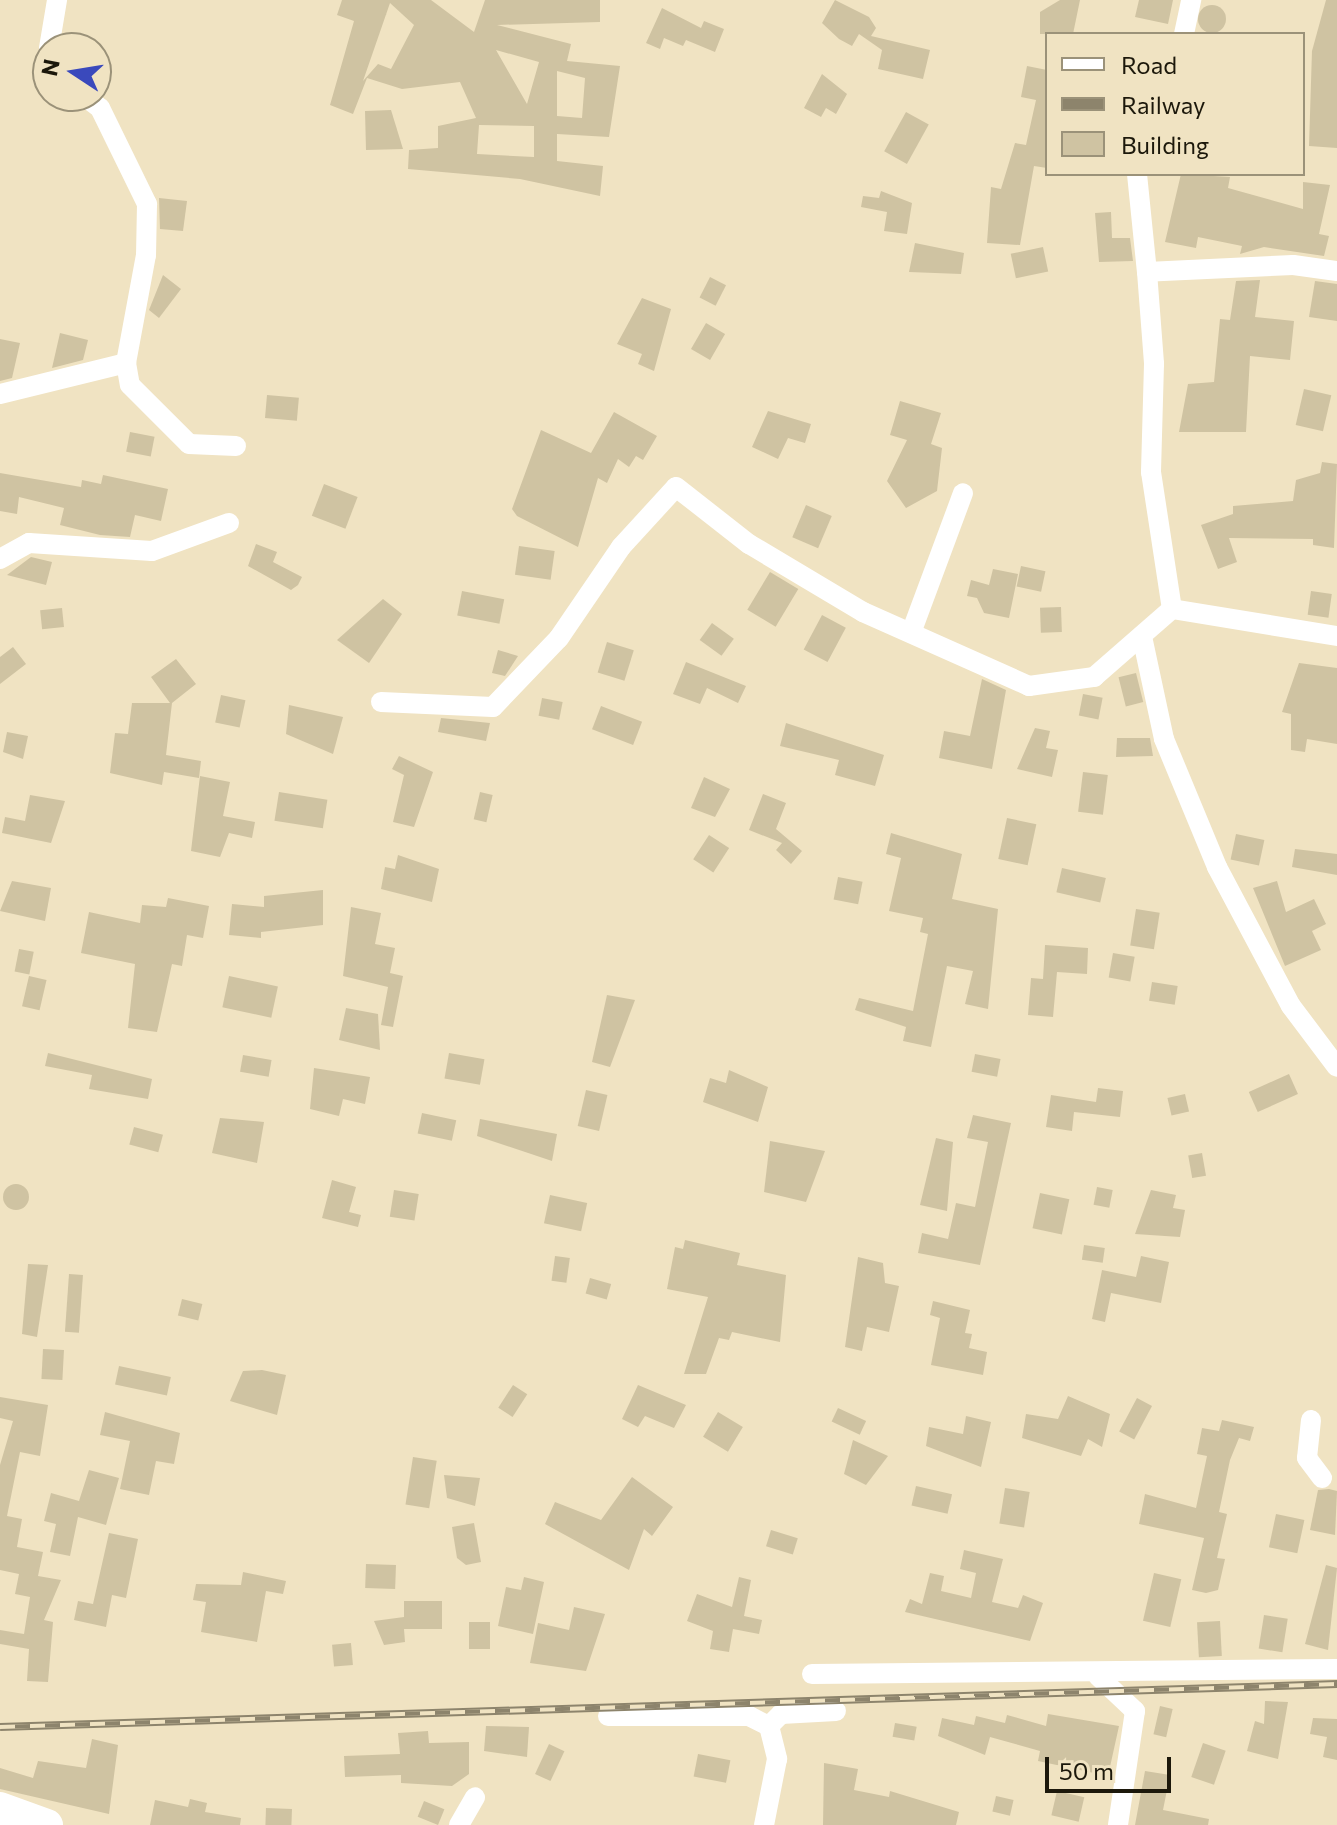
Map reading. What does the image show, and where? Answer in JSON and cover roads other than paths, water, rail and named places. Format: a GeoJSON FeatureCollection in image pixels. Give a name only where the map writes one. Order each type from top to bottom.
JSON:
{"type":"FeatureCollection","features":[{"type":"Feature","properties":{"kind":"main road"},"geometry":{"type":"LineString","coordinates":[[0,1808],[47,1825]]}},
{"type":"Feature","properties":{"kind":"street"},"geometry":{"type":"LineString","coordinates":[[52,32],[57,0]]}},
{"type":"Feature","properties":{"kind":"street"},"geometry":{"type":"LineString","coordinates":[[1184,32],[1191,0]]}},
{"type":"Feature","properties":{"kind":"street"},"geometry":{"type":"LineString","coordinates":[[102,112],[148,212],[126,363],[130,385],[168,430],[189,444],[236,446]]}},
{"type":"Feature","properties":{"kind":"street"},"geometry":{"type":"LineString","coordinates":[[1137,176],[1154,364],[1151,472],[1172,609]]}},
{"type":"Feature","properties":{"kind":"street"},"geometry":{"type":"LineString","coordinates":[[1147,272],[1279,265],[1337,271]]}},
{"type":"Feature","properties":{"kind":"street"},"geometry":{"type":"LineString","coordinates":[[0,394],[58,383],[105,362],[126,363]]}},
{"type":"Feature","properties":{"kind":"street"},"geometry":{"type":"LineString","coordinates":[[381,702],[493,707],[559,638],[621,547],[676,487],[749,544],[911,633],[1029,686],[1094,677],[1143,641],[1172,609]]}},
{"type":"Feature","properties":{"kind":"street"},"geometry":{"type":"LineString","coordinates":[[911,633],[963,493]]}},
{"type":"Feature","properties":{"kind":"street"},"geometry":{"type":"LineString","coordinates":[[0,559],[29,543],[152,551],[229,523]]}},
{"type":"Feature","properties":{"kind":"street"},"geometry":{"type":"LineString","coordinates":[[1172,609],[1337,636]]}},
{"type":"Feature","properties":{"kind":"street"},"geometry":{"type":"LineString","coordinates":[[1143,641],[1164,739],[1217,867],[1297,1017],[1337,1067]]}},
{"type":"Feature","properties":{"kind":"street"},"geometry":{"type":"LineString","coordinates":[[1311,1420],[1307,1458],[1322,1478]]}},
{"type":"Feature","properties":{"kind":"street"},"geometry":{"type":"LineString","coordinates":[[812,1674],[1098,1676],[1337,1669]]}},
{"type":"Feature","properties":{"kind":"street"},"geometry":{"type":"LineString","coordinates":[[1098,1676],[1135,1711],[1118,1825]]}},
{"type":"Feature","properties":{"kind":"street"},"geometry":{"type":"LineString","coordinates":[[769,1726],[781,1714],[836,1711]]}},
{"type":"Feature","properties":{"kind":"street"},"geometry":{"type":"LineString","coordinates":[[608,1716],[749,1716],[769,1726],[777,1759],[764,1825]]}},
{"type":"Feature","properties":{"kind":"street"},"geometry":{"type":"LineString","coordinates":[[459,1825],[475,1797]]}},
{"type":"Feature","properties":{"kind":"railway"},"geometry":{"type":"LineString","coordinates":[[0,1727],[1337,1684]]}}]}
